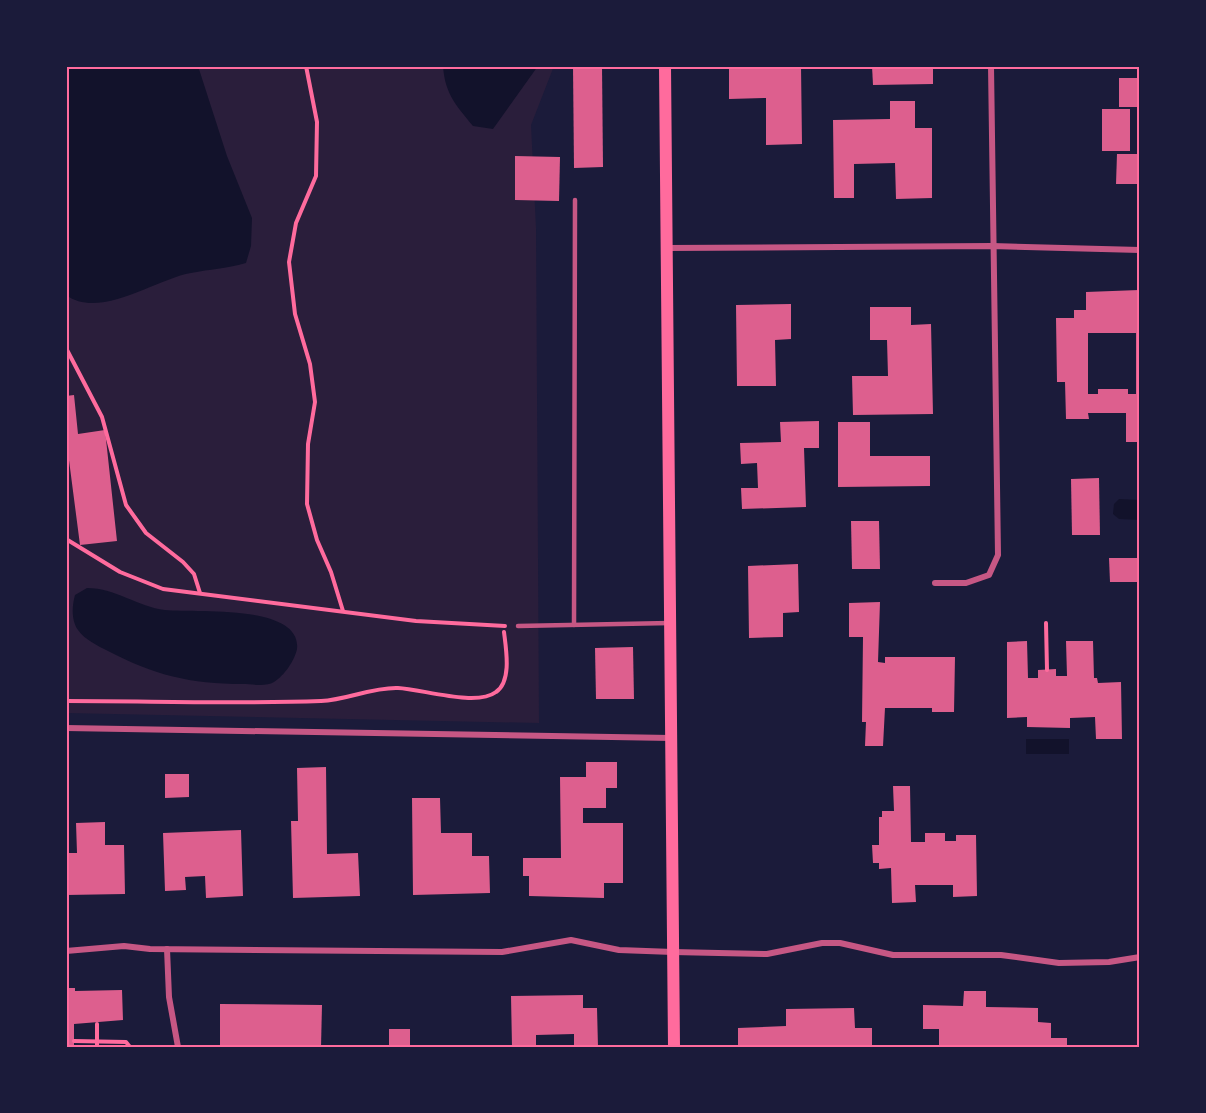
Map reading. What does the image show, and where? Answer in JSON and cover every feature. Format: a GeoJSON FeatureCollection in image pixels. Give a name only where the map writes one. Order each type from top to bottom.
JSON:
{"type":"FeatureCollection","features":[{"type":"Feature","properties":{"kind":"main road"},"geometry":{"type":"LineString","coordinates":[[665,66],[674,1047]]}},
{"type":"Feature","properties":{"kind":"street"},"geometry":{"type":"LineString","coordinates":[[935,583],[966,583],[989,575],[998,555],[991,66]]}},
{"type":"Feature","properties":{"kind":"street"},"geometry":{"type":"LineString","coordinates":[[666,248],[992,246],[1140,250]]}},
{"type":"Feature","properties":{"kind":"street"},"geometry":{"type":"LineString","coordinates":[[66,728],[671,738]]}},
{"type":"Feature","properties":{"kind":"street"},"geometry":{"type":"LineString","coordinates":[[66,951],[124,946],[167,949],[502,952],[571,940],[619,950],[749,955],[822,943],[849,945],[893,955],[1001,955],[1059,963],[1109,962],[1140,957]]}},
{"type":"Feature","properties":{"kind":"street"},"geometry":{"type":"LineString","coordinates":[[167,949],[169,997],[178,1047]]}},
{"type":"Feature","properties":{"kind":"lane"},"geometry":{"type":"LineString","coordinates":[[574,625],[575,200]]}},
{"type":"Feature","properties":{"kind":"lane"},"geometry":{"type":"LineString","coordinates":[[518,626],[670,623]]}},
{"type":"Feature","properties":{"kind":"path"},"geometry":{"type":"LineString","coordinates":[[306,66],[317,123],[316,176],[296,224],[289,262],[295,314],[310,364],[315,402],[308,444],[307,504],[317,540],[331,572],[343,611]]}},
{"type":"Feature","properties":{"kind":"path"},"geometry":{"type":"LineString","coordinates":[[66,348],[102,417],[126,505],[146,533],[183,562],[194,574],[200,593]]}},
{"type":"Feature","properties":{"kind":"path"},"geometry":{"type":"LineString","coordinates":[[66,539],[120,572],[163,589],[416,621],[518,626]]}},
{"type":"Feature","properties":{"kind":"path"},"geometry":{"type":"LineString","coordinates":[[1046,623],[1047,670]]}},
{"type":"Feature","properties":{"kind":"path"},"geometry":{"type":"LineString","coordinates":[[66,701],[244,704],[333,700],[395,688],[469,698],[486,697],[498,692],[504,681],[507,657],[504,626]]}},
{"type":"Feature","properties":{"kind":"path"},"geometry":{"type":"LineString","coordinates":[[97,1024],[97,1047]]}},
{"type":"Feature","properties":{"kind":"path"},"geometry":{"type":"LineString","coordinates":[[74,1041],[126,1041],[130,1047]]}},
{"type":"Feature","properties":{"kind":"shaded area"},"geometry":{"type":"Polygon","coordinates":[[[66,66],[554,66],[531,125],[536,228],[539,723],[66,713],[66,66]]]}},
{"type":"Feature","properties":{"kind":"shaded area"},"geometry":{"type":"Polygon","coordinates":[[[66,66],[198,66],[227,156],[252,218],[251,246],[246,263],[191,273],[111,301],[95,303],[80,301],[66,295],[66,66]]]}},
{"type":"Feature","properties":{"kind":"shaded area"},"geometry":{"type":"Polygon","coordinates":[[[443,66],[538,66],[493,129],[473,126],[461,112],[449,92],[443,66]]]}},
{"type":"Feature","properties":{"kind":"shaded area"},"geometry":{"type":"Polygon","coordinates":[[[1119,499],[1140,500],[1140,520],[1119,519],[1113,514],[1114,504],[1119,499]]]}},
{"type":"Feature","properties":{"kind":"shaded area"},"geometry":{"type":"Polygon","coordinates":[[[87,588],[108,591],[165,610],[243,613],[265,617],[282,624],[294,634],[296,653],[282,676],[267,684],[206,682],[157,672],[104,649],[81,633],[74,622],[73,604],[75,595],[87,588]]]}},
{"type":"Feature","properties":{"kind":"shaded area"},"geometry":{"type":"Polygon","coordinates":[[[1026,739],[1069,739],[1069,754],[1026,754],[1026,739]]]}},
{"type":"Feature","properties":{"kind":"building"},"geometry":{"type":"Polygon","coordinates":[[[573,66],[602,66],[603,167],[574,168],[573,66]]]}},
{"type":"Feature","properties":{"kind":"building"},"geometry":{"type":"Polygon","coordinates":[[[729,66],[801,66],[802,144],[766,145],[766,98],[729,99],[729,66]]]}},
{"type":"Feature","properties":{"kind":"building"},"geometry":{"type":"Polygon","coordinates":[[[872,66],[933,66],[933,84],[873,85],[872,66]]]}},
{"type":"Feature","properties":{"kind":"building"},"geometry":{"type":"Polygon","coordinates":[[[1119,78],[1140,78],[1140,107],[1119,107],[1119,78]]]}},
{"type":"Feature","properties":{"kind":"building"},"geometry":{"type":"Polygon","coordinates":[[[890,101],[915,101],[915,128],[932,128],[932,198],[896,199],[895,163],[854,164],[854,198],[834,198],[833,120],[890,119],[890,101]]]}},
{"type":"Feature","properties":{"kind":"building"},"geometry":{"type":"Polygon","coordinates":[[[1102,109],[1130,109],[1130,151],[1102,151],[1102,109]]]}},
{"type":"Feature","properties":{"kind":"building"},"geometry":{"type":"Polygon","coordinates":[[[1117,154],[1140,154],[1140,184],[1116,184],[1117,154]]]}},
{"type":"Feature","properties":{"kind":"building"},"geometry":{"type":"Polygon","coordinates":[[[515,156],[560,157],[559,201],[515,200],[515,156]]]}},
{"type":"Feature","properties":{"kind":"building"},"geometry":{"type":"Polygon","coordinates":[[[1139,290],[1140,442],[1126,442],[1126,413],[1088,413],[1089,419],[1066,419],[1065,382],[1057,382],[1056,318],[1074,318],[1074,310],[1086,310],[1086,292],[1139,290]],[[1088,333],[1088,394],[1098,394],[1098,389],[1128,389],[1128,394],[1136,394],[1136,333],[1088,333]]]}},
{"type":"Feature","properties":{"kind":"building"},"geometry":{"type":"Polygon","coordinates":[[[791,304],[791,339],[775,340],[776,386],[737,386],[736,305],[791,304]]]}},
{"type":"Feature","properties":{"kind":"building"},"geometry":{"type":"Polygon","coordinates":[[[870,307],[911,307],[911,325],[931,324],[933,414],[853,415],[852,376],[888,376],[887,340],[870,340],[870,307]]]}},
{"type":"Feature","properties":{"kind":"building"},"geometry":{"type":"Polygon","coordinates":[[[74,395],[78,434],[105,430],[117,541],[80,545],[66,437],[66,396],[74,395]]]}},
{"type":"Feature","properties":{"kind":"building"},"geometry":{"type":"Polygon","coordinates":[[[819,421],[819,448],[804,448],[806,507],[742,509],[741,488],[758,488],[757,463],[741,464],[740,443],[781,442],[780,422],[819,421]]]}},
{"type":"Feature","properties":{"kind":"building"},"geometry":{"type":"Polygon","coordinates":[[[838,422],[870,422],[870,456],[930,456],[930,486],[838,487],[838,422]]]}},
{"type":"Feature","properties":{"kind":"building"},"geometry":{"type":"Polygon","coordinates":[[[1099,478],[1100,535],[1072,535],[1071,479],[1099,478]]]}},
{"type":"Feature","properties":{"kind":"building"},"geometry":{"type":"Polygon","coordinates":[[[851,521],[879,521],[880,569],[852,569],[851,521]]]}},
{"type":"Feature","properties":{"kind":"building"},"geometry":{"type":"Polygon","coordinates":[[[1109,558],[1140,558],[1140,582],[1110,582],[1109,558]]]}},
{"type":"Feature","properties":{"kind":"building"},"geometry":{"type":"Polygon","coordinates":[[[798,564],[799,612],[783,613],[783,637],[749,638],[748,566],[798,564]]]}},
{"type":"Feature","properties":{"kind":"building"},"geometry":{"type":"Polygon","coordinates":[[[880,602],[878,662],[885,663],[885,657],[955,657],[954,712],[932,712],[932,708],[885,708],[883,746],[865,746],[866,722],[862,722],[863,637],[849,637],[849,603],[880,602]]]}},
{"type":"Feature","properties":{"kind":"building"},"geometry":{"type":"Polygon","coordinates":[[[1027,641],[1028,678],[1038,678],[1038,670],[1056,669],[1056,676],[1067,676],[1066,641],[1093,641],[1094,678],[1097,678],[1098,683],[1121,682],[1122,739],[1096,739],[1095,717],[1070,718],[1070,728],[1027,727],[1027,717],[1007,718],[1007,642],[1027,641]]]}},
{"type":"Feature","properties":{"kind":"building"},"geometry":{"type":"Polygon","coordinates":[[[633,647],[634,699],[596,699],[595,648],[633,647]]]}},
{"type":"Feature","properties":{"kind":"building"},"geometry":{"type":"Polygon","coordinates":[[[586,762],[617,762],[617,788],[606,788],[606,808],[583,808],[583,823],[623,823],[623,883],[604,883],[604,898],[529,896],[529,876],[523,876],[523,858],[561,858],[560,777],[586,777],[586,762]]]}},
{"type":"Feature","properties":{"kind":"building"},"geometry":{"type":"Polygon","coordinates":[[[326,767],[327,854],[358,853],[360,896],[293,898],[291,821],[298,821],[297,768],[326,767]]]}},
{"type":"Feature","properties":{"kind":"building"},"geometry":{"type":"Polygon","coordinates":[[[165,774],[189,774],[189,797],[165,798],[165,774]]]}},
{"type":"Feature","properties":{"kind":"building"},"geometry":{"type":"Polygon","coordinates":[[[893,786],[910,786],[911,842],[925,842],[925,833],[945,833],[945,841],[956,841],[956,835],[976,835],[977,896],[953,897],[953,885],[915,885],[916,902],[892,903],[891,868],[879,869],[879,863],[873,863],[872,845],[879,845],[879,817],[882,817],[882,811],[894,811],[893,786]]]}},
{"type":"Feature","properties":{"kind":"building"},"geometry":{"type":"Polygon","coordinates":[[[412,798],[440,798],[441,833],[472,833],[472,856],[489,856],[490,893],[413,895],[412,798]]]}},
{"type":"Feature","properties":{"kind":"building"},"geometry":{"type":"Polygon","coordinates":[[[105,822],[105,845],[124,845],[125,894],[66,895],[66,853],[77,853],[76,823],[105,822]]]}},
{"type":"Feature","properties":{"kind":"building"},"geometry":{"type":"Polygon","coordinates":[[[241,830],[243,896],[206,898],[205,876],[185,877],[186,890],[165,891],[163,833],[241,830]]]}},
{"type":"Feature","properties":{"kind":"building"},"geometry":{"type":"Polygon","coordinates":[[[66,988],[75,988],[75,991],[122,990],[123,1020],[74,1024],[74,1047],[66,1047],[66,988]]]}},
{"type":"Feature","properties":{"kind":"building"},"geometry":{"type":"Polygon","coordinates":[[[964,991],[986,991],[986,1007],[1038,1008],[1038,1022],[1051,1023],[1051,1038],[1067,1038],[1067,1047],[939,1047],[939,1029],[923,1029],[923,1005],[963,1006],[964,991]]]}},
{"type":"Feature","properties":{"kind":"building"},"geometry":{"type":"Polygon","coordinates":[[[583,995],[583,1008],[597,1008],[598,1047],[574,1047],[574,1034],[536,1035],[536,1047],[512,1047],[511,996],[583,995]]]}},
{"type":"Feature","properties":{"kind":"building"},"geometry":{"type":"Polygon","coordinates":[[[220,1004],[322,1005],[321,1047],[220,1047],[220,1004]]]}},
{"type":"Feature","properties":{"kind":"building"},"geometry":{"type":"Polygon","coordinates":[[[854,1008],[855,1028],[872,1028],[872,1047],[738,1047],[738,1028],[786,1026],[786,1009],[854,1008]]]}},
{"type":"Feature","properties":{"kind":"building"},"geometry":{"type":"Polygon","coordinates":[[[389,1029],[410,1029],[410,1047],[389,1047],[389,1029]]]}}]}
